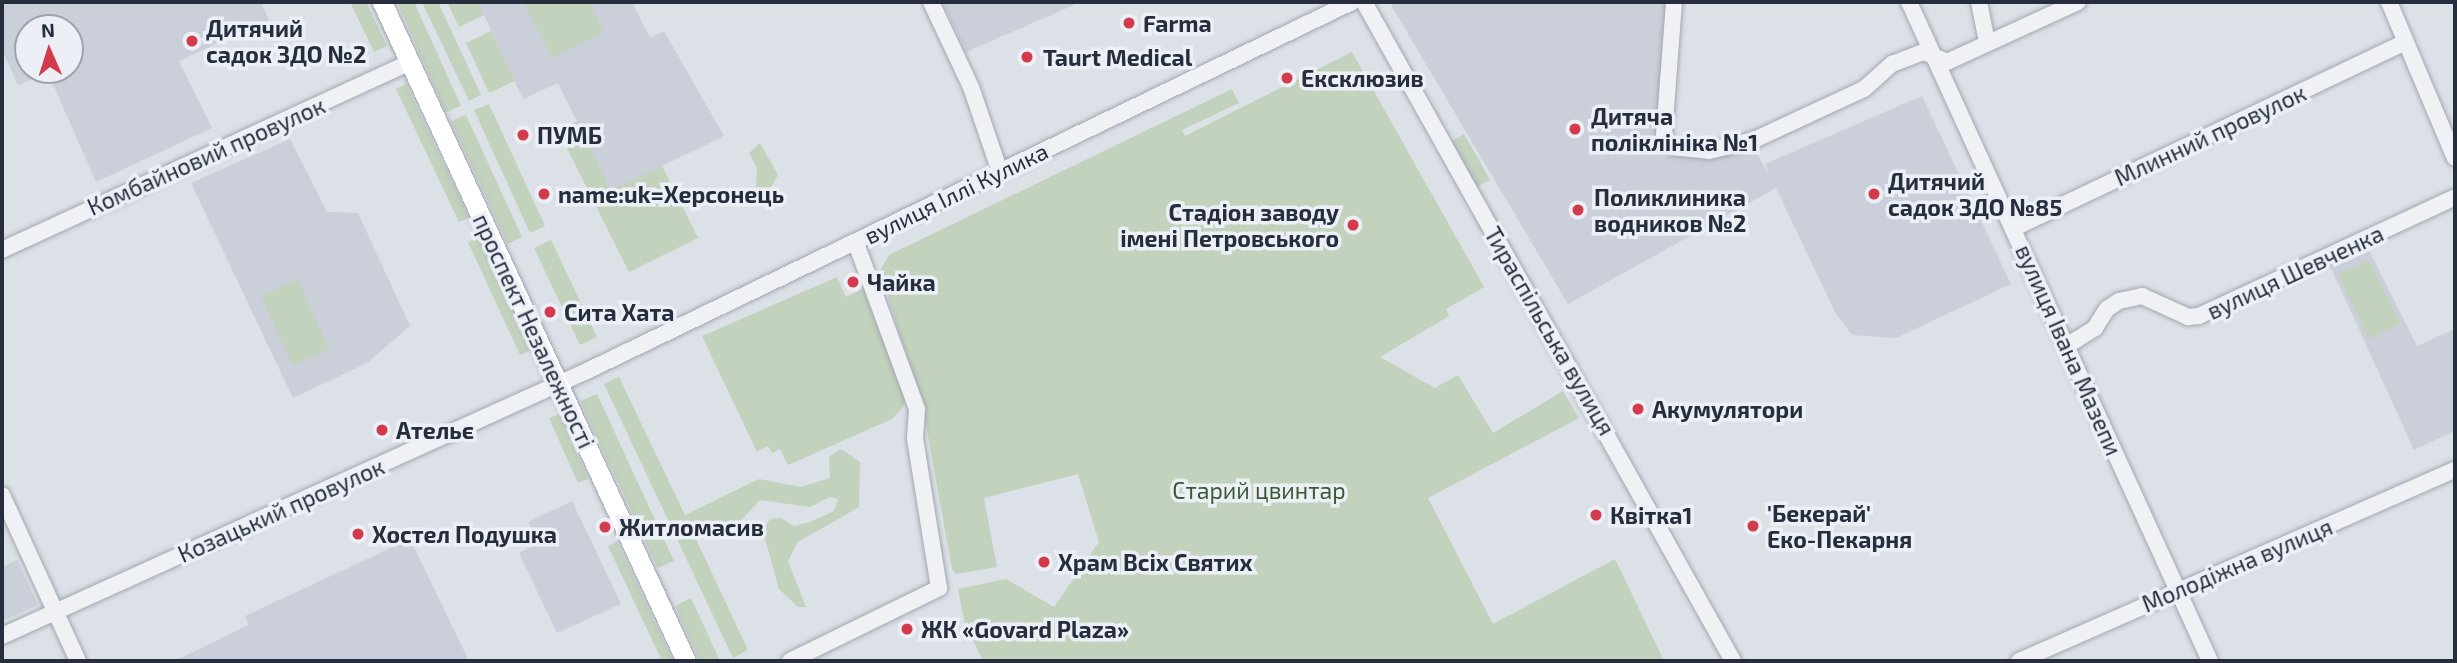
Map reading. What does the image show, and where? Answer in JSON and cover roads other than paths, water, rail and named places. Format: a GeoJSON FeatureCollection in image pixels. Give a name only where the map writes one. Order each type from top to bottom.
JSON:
{"type":"FeatureCollection","features":[{"type":"Feature","properties":{"kind":"main road","name":"проспект Незалежності"},"geometry":{"type":"LineString","coordinates":[[382,2],[686,661]]}},
{"type":"Feature","properties":{"kind":"street"},"geometry":{"type":"LineString","coordinates":[[931,2],[971,87],[1000,172]]}},
{"type":"Feature","properties":{"kind":"street","name":"вулиця Іллі Кулика"},"geometry":{"type":"LineString","coordinates":[[559,383],[856,243],[1352,2]]}},
{"type":"Feature","properties":{"kind":"street","name":"Тираспільська вулиця"},"geometry":{"type":"LineString","coordinates":[[1364,2],[1732,661]]}},
{"type":"Feature","properties":{"kind":"street"},"geometry":{"type":"LineString","coordinates":[[1674,2],[1664,135],[1666,143],[1683,150],[1709,151],[1754,140],[1864,89],[1892,64],[1924,52],[1947,62],[2078,2]]}},
{"type":"Feature","properties":{"kind":"street","name":"вулиця Івана Мазепи"},"geometry":{"type":"LineString","coordinates":[[1909,2],[2068,345],[2210,661]]}},
{"type":"Feature","properties":{"kind":"street"},"geometry":{"type":"LineString","coordinates":[[1979,2],[1987,42]]}},
{"type":"Feature","properties":{"kind":"street"},"geometry":{"type":"LineString","coordinates":[[2389,2],[2455,158]]}},
{"type":"Feature","properties":{"kind":"street","name":"Млинний провулок"},"geometry":{"type":"LineString","coordinates":[[2014,228],[2405,43]]}},
{"type":"Feature","properties":{"kind":"street","name":"Комбайновий провулок"},"geometry":{"type":"LineString","coordinates":[[2,250],[410,62]]}},
{"type":"Feature","properties":{"kind":"street","name":"вулиця Шевченка"},"geometry":{"type":"LineString","coordinates":[[2068,345],[2095,328],[2107,309],[2119,301],[2142,296],[2188,317],[2199,316],[2455,197]]}},
{"type":"Feature","properties":{"kind":"street"},"geometry":{"type":"LineString","coordinates":[[790,661],[939,588],[915,438],[916,409],[856,243]]}},
{"type":"Feature","properties":{"kind":"street","name":"Козацький провулок"},"geometry":{"type":"LineString","coordinates":[[2,636],[559,383]]}},
{"type":"Feature","properties":{"kind":"street","name":"Молодіжна вулиця"},"geometry":{"type":"LineString","coordinates":[[2019,661],[2455,470]]}},
{"type":"Feature","properties":{"kind":"street"},"geometry":{"type":"LineString","coordinates":[[2,495],[78,661]]}},
{"type":"Feature","properties":{"kind":"place","name":"Farma"},"geometry":{"type":"Point","coordinates":[1129,23]}},
{"type":"Feature","properties":{"kind":"place","name":"Дитячий садок ЗДО №2"},"geometry":{"type":"Point","coordinates":[192,41]}},
{"type":"Feature","properties":{"kind":"place","name":"Taurt Medical"},"geometry":{"type":"Point","coordinates":[1027,57]}},
{"type":"Feature","properties":{"kind":"place","name":"Ексклюзив"},"geometry":{"type":"Point","coordinates":[1287,78]}},
{"type":"Feature","properties":{"kind":"place","name":"Дитяча поліклініка №1"},"geometry":{"type":"Point","coordinates":[1575,129]}},
{"type":"Feature","properties":{"kind":"place","name":"ПУМБ"},"geometry":{"type":"Point","coordinates":[523,135]}},
{"type":"Feature","properties":{"kind":"place","name":"name:uk=Херсонець"},"geometry":{"type":"Point","coordinates":[544,194]}},
{"type":"Feature","properties":{"kind":"place","name":"Дитячий садок ЗДО №85"},"geometry":{"type":"Point","coordinates":[1874,194]}},
{"type":"Feature","properties":{"kind":"place","name":"Поликлиника водников №2"},"geometry":{"type":"Point","coordinates":[1578,210]}},
{"type":"Feature","properties":{"kind":"place","name":"Стадіон заводу імені Петровського"},"geometry":{"type":"Point","coordinates":[1353,225]}},
{"type":"Feature","properties":{"kind":"place","name":"Чайка"},"geometry":{"type":"Point","coordinates":[853,282]}},
{"type":"Feature","properties":{"kind":"place","name":"Сита Хата"},"geometry":{"type":"Point","coordinates":[550,312]}},
{"type":"Feature","properties":{"kind":"place","name":"Акумулятори"},"geometry":{"type":"Point","coordinates":[1638,409]}},
{"type":"Feature","properties":{"kind":"place","name":"Ательє"},"geometry":{"type":"Point","coordinates":[382,430]}},
{"type":"Feature","properties":{"kind":"place","name":"Квітка1"},"geometry":{"type":"Point","coordinates":[1596,515]}},
{"type":"Feature","properties":{"kind":"place","name":"'Бекерай' Еко-Пекарня"},"geometry":{"type":"Point","coordinates":[1753,526]}},
{"type":"Feature","properties":{"kind":"place","name":"Житломасив"},"geometry":{"type":"Point","coordinates":[605,527]}},
{"type":"Feature","properties":{"kind":"place","name":"Хостел Подушка"},"geometry":{"type":"Point","coordinates":[358,534]}},
{"type":"Feature","properties":{"kind":"place","name":"Храм Всіх Святих"},"geometry":{"type":"Point","coordinates":[1044,562]}},
{"type":"Feature","properties":{"kind":"place","name":"ЖК «Govard Plaza»"},"geometry":{"type":"Point","coordinates":[907,629]}},
{"type":"Feature","properties":{"kind":"park label","name":"Старий цвинтар"},"geometry":{"type":"Point","coordinates":[1259,490]}}]}
